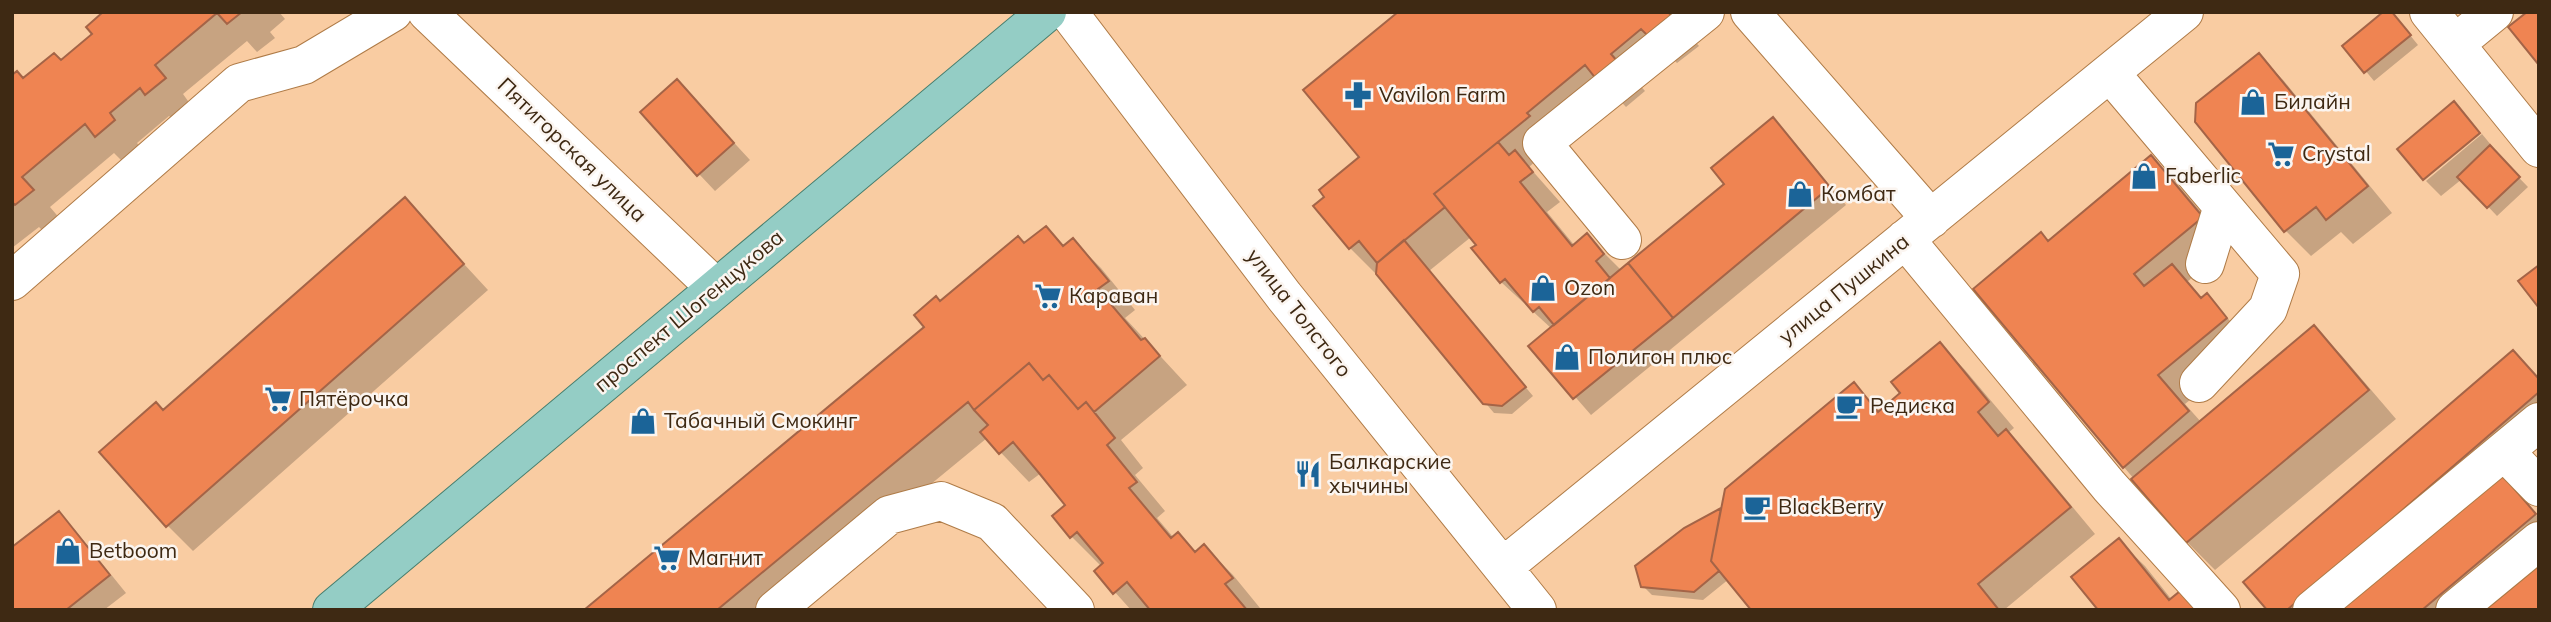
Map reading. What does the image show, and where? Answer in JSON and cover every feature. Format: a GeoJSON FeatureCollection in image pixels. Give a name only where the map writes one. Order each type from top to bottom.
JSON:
{"type":"FeatureCollection","features":[{"type":"Feature","properties":{"kind":"main road","name":"проспект Шогенцукова"},"geometry":{"type":"LineString","coordinates":[[332,610],[1047,12]]}},
{"type":"Feature","properties":{"kind":"street"},"geometry":{"type":"LineString","coordinates":[[12,281],[239,83],[304,65],[393,12]]}},
{"type":"Feature","properties":{"kind":"street","name":"Пятигорская улица"},"geometry":{"type":"LineString","coordinates":[[427,12],[716,288]]}},
{"type":"Feature","properties":{"kind":"street","name":"улица Толстого"},"geometry":{"type":"LineString","coordinates":[[1068,12],[1284,296],[1537,610]]}},
{"type":"Feature","properties":{"kind":"street"},"geometry":{"type":"LineString","coordinates":[[1622,240],[1542,143],[1705,12]]}},
{"type":"Feature","properties":{"kind":"street"},"geometry":{"type":"LineString","coordinates":[[1751,12],[1918,229],[2109,486],[2221,610]]}},
{"type":"Feature","properties":{"kind":"street","name":"улица Пушкина"},"geometry":{"type":"LineString","coordinates":[[1503,567],[2184,12]]}},
{"type":"Feature","properties":{"kind":"street"},"geometry":{"type":"LineString","coordinates":[[2429,12],[2539,148]]}},
{"type":"Feature","properties":{"kind":"street"},"geometry":{"type":"LineString","coordinates":[[2455,44],[2494,12]]}},
{"type":"Feature","properties":{"kind":"street"},"geometry":{"type":"LineString","coordinates":[[2110,72],[2222,209],[2280,274],[2269,309],[2199,383]]}},
{"type":"Feature","properties":{"kind":"street"},"geometry":{"type":"LineString","coordinates":[[2205,264],[2222,209]]}},
{"type":"Feature","properties":{"kind":"street"},"geometry":{"type":"LineString","coordinates":[[2312,610],[2539,422]]}},
{"type":"Feature","properties":{"kind":"street"},"geometry":{"type":"LineString","coordinates":[[2504,451],[2539,487]]}},
{"type":"Feature","properties":{"kind":"street"},"geometry":{"type":"LineString","coordinates":[[775,610],[889,515],[942,501],[992,522],[1075,610]]}},
{"type":"Feature","properties":{"kind":"street"},"geometry":{"type":"LineString","coordinates":[[2455,610],[2539,541]]}},
{"type":"Feature","properties":{"kind":"building"},"geometry":{"type":"Polygon","coordinates":[[[103,12],[242,12],[227,24],[217,13],[155,65],[166,78],[145,95],[140,88],[110,113],[115,120],[95,137],[85,124],[22,177],[34,190],[15,205],[12,202],[12,75],[17,71],[23,78],[54,53],[61,60],[92,34],[86,27],[103,12]]]}},
{"type":"Feature","properties":{"kind":"building"},"geometry":{"type":"Polygon","coordinates":[[[1398,12],[1668,12],[1672,17],[1648,36],[1641,29],[1611,54],[1618,62],[1597,80],[1585,65],[1527,113],[1530,116],[1434,194],[1445,207],[1377,263],[1359,241],[1349,249],[1313,206],[1324,197],[1319,190],[1359,157],[1303,90],[1398,12]]]}},
{"type":"Feature","properties":{"kind":"building"},"geometry":{"type":"Polygon","coordinates":[[[2383,12],[2392,12],[2411,35],[2364,73],[2342,46],[2383,12]]]}},
{"type":"Feature","properties":{"kind":"building"},"geometry":{"type":"Polygon","coordinates":[[[2527,12],[2539,12],[2538,64],[2508,27],[2527,12]]]}},
{"type":"Feature","properties":{"kind":"building","name":"Crystal"},"geometry":{"type":"Polygon","coordinates":[[[2259,53],[2368,186],[2326,220],[2316,207],[2284,232],[2195,122],[2196,103],[2259,53]]]}},
{"type":"Feature","properties":{"kind":"building"},"geometry":{"type":"Polygon","coordinates":[[[677,79],[734,143],[697,176],[640,112],[677,79]]]}},
{"type":"Feature","properties":{"kind":"building"},"geometry":{"type":"Polygon","coordinates":[[[2454,101],[2480,133],[2423,180],[2397,149],[2454,101]]]}},
{"type":"Feature","properties":{"kind":"building"},"geometry":{"type":"Polygon","coordinates":[[[1773,117],[1830,187],[1673,318],[1628,263],[1724,184],[1711,168],[1773,117]]]}},
{"type":"Feature","properties":{"kind":"building"},"geometry":{"type":"Polygon","coordinates":[[[1498,142],[1509,155],[1515,150],[1533,172],[1520,182],[1572,246],[1587,233],[1604,254],[1596,261],[1610,278],[1554,325],[1539,307],[1533,312],[1505,279],[1500,283],[1471,248],[1476,245],[1434,194],[1498,142]]]}},
{"type":"Feature","properties":{"kind":"building"},"geometry":{"type":"Polygon","coordinates":[[[2490,145],[2520,177],[2487,208],[2457,177],[2490,145]]]}},
{"type":"Feature","properties":{"kind":"building"},"geometry":{"type":"Polygon","coordinates":[[[2151,155],[2203,217],[2134,274],[2144,286],[2172,264],[2201,298],[2207,293],[2227,318],[2158,375],[2189,411],[2123,468],[1973,289],[2041,232],[2048,241],[2151,155]]]}},
{"type":"Feature","properties":{"kind":"building"},"geometry":{"type":"Polygon","coordinates":[[[405,197],[464,264],[166,527],[99,452],[156,402],[163,410],[405,197]]]}},
{"type":"Feature","properties":{"kind":"building"},"geometry":{"type":"Polygon","coordinates":[[[1046,226],[1063,246],[1073,238],[1109,281],[1098,289],[1141,340],[1145,338],[1160,356],[1094,412],[1086,402],[1078,409],[1049,375],[1043,380],[1029,363],[974,410],[968,402],[717,610],[584,610],[924,327],[914,315],[936,296],[940,301],[1018,236],[1024,243],[1046,226]]]}},
{"type":"Feature","properties":{"kind":"building"},"geometry":{"type":"Polygon","coordinates":[[[1404,240],[1526,387],[1502,406],[1483,404],[1376,274],[1377,263],[1404,240]]]}},
{"type":"Feature","properties":{"kind":"building"},"geometry":{"type":"Polygon","coordinates":[[[1628,263],[1673,318],[1573,399],[1528,346],[1628,263]]]}},
{"type":"Feature","properties":{"kind":"building"},"geometry":{"type":"Polygon","coordinates":[[[2539,265],[2539,308],[2518,281],[2539,265]]]}},
{"type":"Feature","properties":{"kind":"building"},"geometry":{"type":"Polygon","coordinates":[[[2314,325],[2369,390],[2186,543],[2131,479],[2314,325]]]}},
{"type":"Feature","properties":{"kind":"building"},"geometry":{"type":"Polygon","coordinates":[[[1940,342],[1989,402],[1978,412],[1998,436],[2006,429],[2071,507],[1978,584],[1999,610],[1751,610],[1711,561],[1725,489],[1854,382],[1878,412],[1900,393],[1891,382],[1940,342]]]}},
{"type":"Feature","properties":{"kind":"building"},"geometry":{"type":"Polygon","coordinates":[[[2513,350],[2539,379],[2539,392],[2287,610],[2267,610],[2243,582],[2513,350]]]}},
{"type":"Feature","properties":{"kind":"building"},"geometry":{"type":"Polygon","coordinates":[[[1029,363],[1043,380],[1049,375],[1078,409],[1086,402],[1115,438],[1107,445],[1137,482],[1129,488],[1171,538],[1178,532],[1195,552],[1204,544],[1233,578],[1225,584],[1247,610],[1150,610],[1127,582],[1113,594],[1094,571],[1103,563],[1077,532],[1070,538],[1052,516],[1065,505],[1039,473],[1013,442],[999,454],[980,432],[988,425],[974,410],[1029,363]]]}},
{"type":"Feature","properties":{"kind":"building"},"geometry":{"type":"Polygon","coordinates":[[[2500,472],[2536,514],[2422,610],[2337,610],[2500,472]]]}},
{"type":"Feature","properties":{"kind":"building"},"geometry":{"type":"Polygon","coordinates":[[[1721,508],[1711,561],[1719,571],[1694,592],[1641,587],[1635,566],[1684,528],[1721,508]]]}},
{"type":"Feature","properties":{"kind":"building"},"geometry":{"type":"Polygon","coordinates":[[[59,511],[110,575],[66,610],[12,610],[12,547],[59,511]]]}},
{"type":"Feature","properties":{"kind":"building"},"geometry":{"type":"Polygon","coordinates":[[[2119,538],[2169,600],[2190,583],[2212,610],[2098,610],[2071,577],[2119,538]]]}},
{"type":"Feature","properties":{"kind":"building"},"geometry":{"type":"Polygon","coordinates":[[[2539,565],[2539,610],[2485,610],[2539,565]]]}},
{"type":"Feature","properties":{"kind":"place","name":"Vavilon Farm"},"geometry":{"type":"Point","coordinates":[1358,95]}},
{"type":"Feature","properties":{"kind":"place","name":"Билайн"},"geometry":{"type":"Point","coordinates":[2253,102]}},
{"type":"Feature","properties":{"kind":"place","name":"Crystal"},"geometry":{"type":"Point","coordinates":[2281,154]}},
{"type":"Feature","properties":{"kind":"place","name":"Faberlic"},"geometry":{"type":"Point","coordinates":[2144,176]}},
{"type":"Feature","properties":{"kind":"place","name":"Комбат"},"geometry":{"type":"Point","coordinates":[1800,194]}},
{"type":"Feature","properties":{"kind":"place","name":"Ozon"},"geometry":{"type":"Point","coordinates":[1543,288]}},
{"type":"Feature","properties":{"kind":"place","name":"Караван"},"geometry":{"type":"Point","coordinates":[1048,296]}},
{"type":"Feature","properties":{"kind":"place","name":"Полигон плюс"},"geometry":{"type":"Point","coordinates":[1567,357]}},
{"type":"Feature","properties":{"kind":"place","name":"Пятёрочка"},"geometry":{"type":"Point","coordinates":[278,399]}},
{"type":"Feature","properties":{"kind":"place","name":"Редиска"},"geometry":{"type":"Point","coordinates":[1849,406]}},
{"type":"Feature","properties":{"kind":"place","name":"Табачный Смокинг"},"geometry":{"type":"Point","coordinates":[643,421]}},
{"type":"Feature","properties":{"kind":"place","name":"Балкарские хычины"},"geometry":{"type":"Point","coordinates":[1308,474]}},
{"type":"Feature","properties":{"kind":"place","name":"BlackBerry"},"geometry":{"type":"Point","coordinates":[1757,507]}},
{"type":"Feature","properties":{"kind":"place","name":"Betboom"},"geometry":{"type":"Point","coordinates":[68,551]}},
{"type":"Feature","properties":{"kind":"place","name":"Магнит"},"geometry":{"type":"Point","coordinates":[667,558]}}]}
